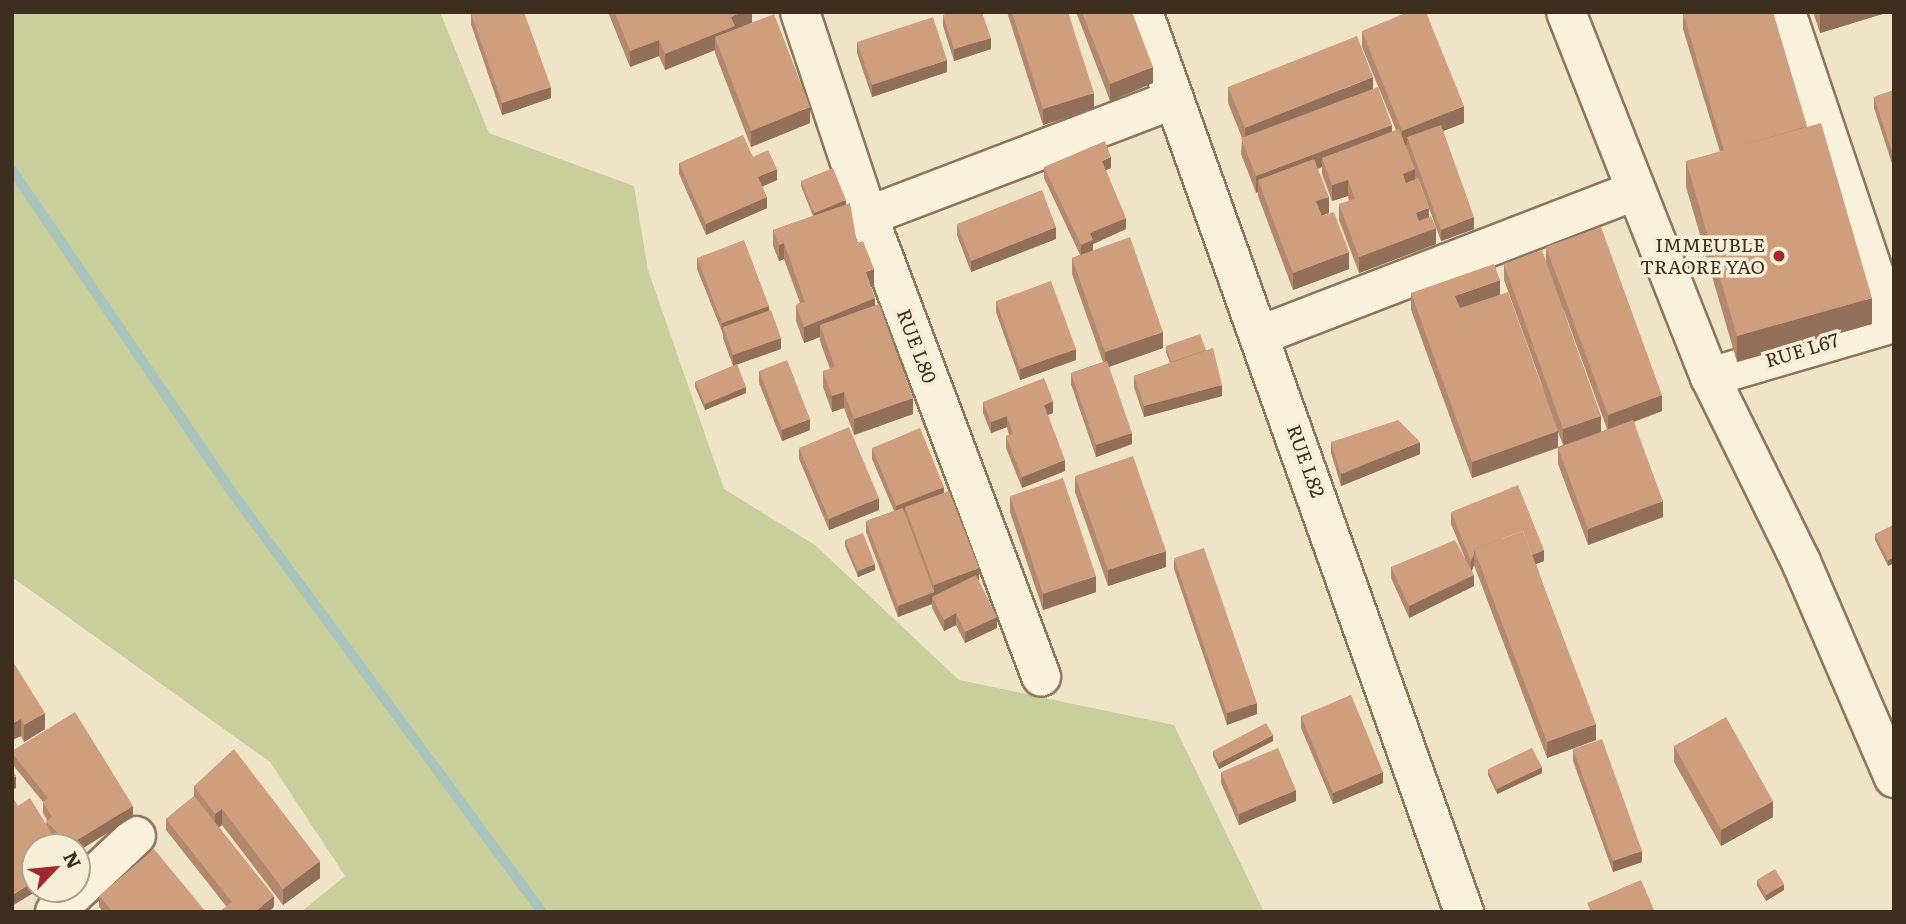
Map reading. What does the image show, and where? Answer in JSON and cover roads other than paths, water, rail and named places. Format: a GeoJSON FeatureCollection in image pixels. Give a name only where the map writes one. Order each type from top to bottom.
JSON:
{"type":"FeatureCollection","features":[{"type":"Feature","properties":{"kind":"street","name":"RUE L80"},"geometry":{"type":"LineString","coordinates":[[800,12],[868,216],[1041,677]]}},
{"type":"Feature","properties":{"kind":"street","name":"RUE L82"},"geometry":{"type":"LineString","coordinates":[[1143,12],[1171,100],[1261,335],[1464,912]]}},
{"type":"Feature","properties":{"kind":"street"},"geometry":{"type":"LineString","coordinates":[[1566,12],[1634,191],[1710,377],[1885,734],[1894,778]]}},
{"type":"Feature","properties":{"kind":"street"},"geometry":{"type":"LineString","coordinates":[[1786,12],[1892,323]]}},
{"type":"Feature","properties":{"kind":"street"},"geometry":{"type":"LineString","coordinates":[[868,216],[1171,100]]}},
{"type":"Feature","properties":{"kind":"street"},"geometry":{"type":"LineString","coordinates":[[1261,335],[1634,191]]}},
{"type":"Feature","properties":{"kind":"street","name":"RUE L67"},"geometry":{"type":"LineString","coordinates":[[1710,377],[1892,323]]}},
{"type":"Feature","properties":{"kind":"street"},"geometry":{"type":"LineString","coordinates":[[55,912],[136,836]]}},
{"type":"Feature","properties":{"kind":"waterway"},"geometry":{"type":"LineString","coordinates":[[12,170],[231,491],[542,912]]}},
{"type":"Feature","properties":{"kind":"place","name":"IMMEUBLE TRAORE YAO"},"geometry":{"type":"Point","coordinates":[1779,256]}}]}
